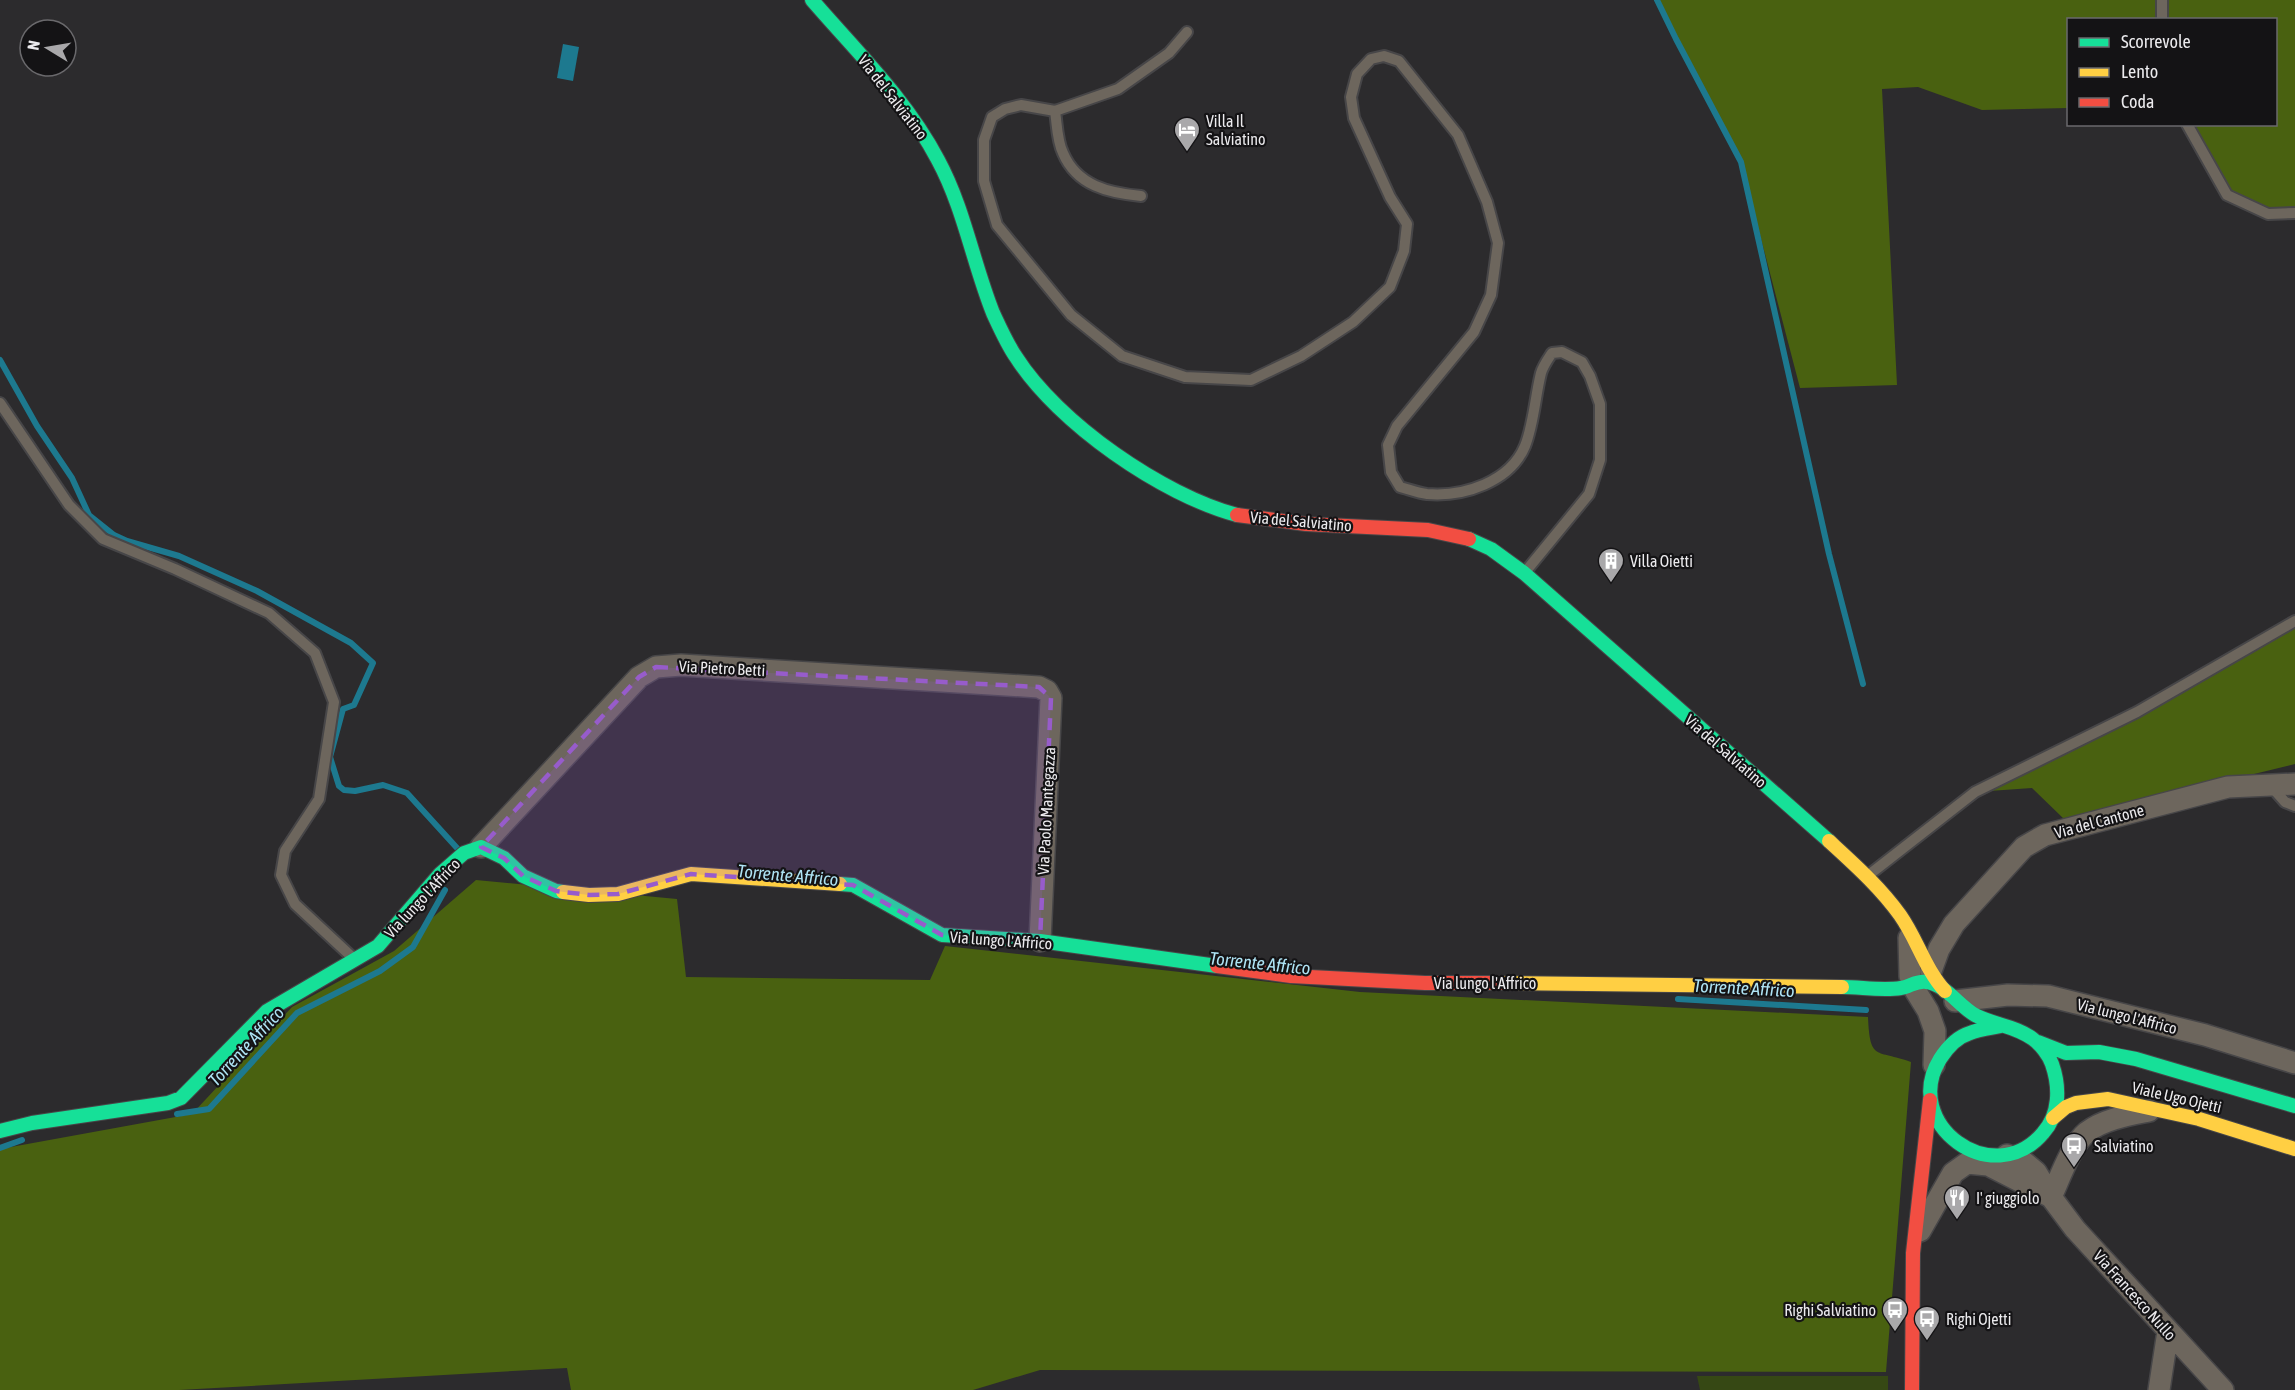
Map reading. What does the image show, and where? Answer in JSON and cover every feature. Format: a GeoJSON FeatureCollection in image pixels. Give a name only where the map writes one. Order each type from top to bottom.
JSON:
{"type":"FeatureCollection","features":[{"type":"Feature","properties":{"kind":"street","name":"Via del Salviatino"},"geometry":{"type":"LineString","coordinates":[[812,0],[894,95],[926,138],[954,195],[1003,336],[1027,372],[1073,419],[1150,476],[1214,508],[1237,515],[1278,521],[1406,528],[1452,534],[1492,550],[1524,573],[1868,876],[1907,925],[1931,971],[1950,996]]}},
{"type":"Feature","properties":{"kind":"street","name":"Via Pietro Betti"},"geometry":{"type":"LineString","coordinates":[[482,847],[639,677],[656,667],[681,665],[1039,687]]}},
{"type":"Feature","properties":{"kind":"street","name":"Via Paolo Mantegazza"},"geometry":{"type":"LineString","coordinates":[[1039,687],[1047,691],[1052,698],[1040,941]]}},
{"type":"Feature","properties":{"kind":"street","name":"Via del Cantone"},"geometry":{"type":"LineString","coordinates":[[1931,971],[1939,949],[1954,924],[2024,847],[2045,835],[2228,787],[2295,784]]}},
{"type":"Feature","properties":{"kind":"street","name":"Via lungo l'Affrico"},"geometry":{"type":"LineString","coordinates":[[0,1131],[32,1123],[168,1103],[181,1098],[267,1011],[378,946],[441,873],[464,853],[482,847],[504,858],[523,876],[556,891],[589,895],[618,894],[691,874],[853,885],[942,935],[1040,941],[1291,976],[1425,983],[1613,983],[1900,988],[1924,980],[1972,1013],[2001,1026],[2027,1034],[2038,1042],[2066,1053],[2099,1052],[2136,1059],[2295,1106]]}},
{"type":"Feature","properties":{"kind":"street"},"geometry":{"type":"LineString","coordinates":[[1907,925],[1912,984]]}},
{"type":"Feature","properties":{"kind":"street","name":"Via lungo l'Affrico"},"geometry":{"type":"LineString","coordinates":[[1912,984],[1933,1021],[1936,1056],[1930,1097],[1941,1127],[1969,1155],[2007,1155]]}},
{"type":"Feature","properties":{"kind":"street","name":"Via lungo l'Affrico"},"geometry":{"type":"LineString","coordinates":[[1950,996],[2048,996],[2205,1035],[2295,1063]]}},
{"type":"Feature","properties":{"kind":"street","name":"Via lungo l'Affrico"},"geometry":{"type":"LineString","coordinates":[[1933,1073],[1940,1057],[1951,1043],[1966,1033],[1983,1027],[2001,1026]]}},
{"type":"Feature","properties":{"kind":"street"},"geometry":{"type":"LineString","coordinates":[[2007,1155],[2029,1146],[2038,1139],[2054,1118],[2059,1086],[2056,1070],[2049,1055],[2038,1042]]}},
{"type":"Feature","properties":{"kind":"street"},"geometry":{"type":"LineString","coordinates":[[1912,1390],[1913,1253],[1930,1097]]}},
{"type":"Feature","properties":{"kind":"street","name":"Viale Ugo Ojetti"},"geometry":{"type":"LineString","coordinates":[[2054,1118],[2066,1107],[2099,1099],[2158,1108],[2230,1127],[2295,1149]]}},
{"type":"Feature","properties":{"kind":"street"},"geometry":{"type":"LineString","coordinates":[[2046,1188],[2086,1132],[2120,1117],[2158,1108]]}},
{"type":"Feature","properties":{"kind":"street","name":"Via Francesco Nullo"},"geometry":{"type":"LineString","coordinates":[[2038,1139],[2036,1160],[2046,1188]]}},
{"type":"Feature","properties":{"kind":"street"},"geometry":{"type":"LineString","coordinates":[[1920,1181],[1926,1169],[1942,1153],[1969,1155]]}},
{"type":"Feature","properties":{"kind":"street"},"geometry":{"type":"LineString","coordinates":[[1913,1253],[1918,1234],[1953,1173],[1969,1155]]}},
{"type":"Feature","properties":{"kind":"street","name":"Via Francesco Nullo"},"geometry":{"type":"LineString","coordinates":[[1969,1155],[1988,1166],[2046,1188]]}},
{"type":"Feature","properties":{"kind":"street","name":"Via Francesco Nullo"},"geometry":{"type":"LineString","coordinates":[[2007,1155],[2031,1167],[2075,1229],[2223,1390]]}},
{"type":"Feature","properties":{"kind":"street"},"geometry":{"type":"LineString","coordinates":[[2159,1390],[2168,1331]]}},
{"type":"Feature","properties":{"kind":"lane"},"geometry":{"type":"LineString","coordinates":[[2162,0],[2162,18]]}},
{"type":"Feature","properties":{"kind":"lane"},"geometry":{"type":"LineString","coordinates":[[1187,32],[1168,53],[1118,89],[1054,111],[1021,105],[1005,109],[992,117],[984,140],[984,182],[997,225],[1071,315],[1122,356],[1185,377],[1251,380],[1300,356],[1353,322],[1390,287],[1404,251],[1407,224],[1390,197],[1354,118],[1351,97],[1357,74],[1371,59],[1384,56],[1399,61],[1458,135],[1487,202],[1498,243],[1491,295],[1474,332],[1397,426],[1388,445],[1391,472],[1400,487],[1427,494],[1461,492],[1493,482],[1513,465],[1525,446],[1537,400],[1541,371],[1552,353],[1562,352],[1582,362],[1590,376],[1600,404],[1600,460],[1589,494],[1524,573]]}},
{"type":"Feature","properties":{"kind":"lane"},"geometry":{"type":"LineString","coordinates":[[1054,111],[1062,153],[1085,182],[1107,191],[1141,196]]}},
{"type":"Feature","properties":{"kind":"lane"},"geometry":{"type":"LineString","coordinates":[[2188,126],[2227,195],[2268,214],[2295,213]]}},
{"type":"Feature","properties":{"kind":"lane"},"geometry":{"type":"LineString","coordinates":[[0,403],[69,505],[103,539],[175,568],[269,613],[315,653],[334,702],[319,799],[285,851],[281,875],[295,904],[354,959]]}},
{"type":"Feature","properties":{"kind":"lane"},"geometry":{"type":"LineString","coordinates":[[1868,876],[1975,792],[2137,712],[2295,621]]}},
{"type":"Feature","properties":{"kind":"lane"},"geometry":{"type":"LineString","coordinates":[[2269,785],[2285,802],[2295,806]]}},
{"type":"Feature","properties":{"kind":"highlighted area"},"geometry":{"type":"Polygon","coordinates":[[[656,667],[1039,687],[1051,698],[1040,941],[942,935],[853,885],[691,874],[618,894],[589,895],[556,891],[523,876],[504,858],[481,847],[639,677],[656,667]]]}},
{"type":"Feature","properties":{"kind":"green space"},"geometry":{"type":"Polygon","coordinates":[[[1657,0],[2295,0],[2295,213],[2268,214],[2227,195],[2188,126],[2277,126],[2277,18],[2067,18],[2067,108],[1982,110],[1918,87],[1882,89],[1897,385],[1800,388],[1741,162],[1657,0]]]}},
{"type":"Feature","properties":{"kind":"green space"},"geometry":{"type":"Polygon","coordinates":[[[2295,621],[2295,764],[2065,820],[2032,788],[1975,792],[2021,770],[2295,621]]]}},
{"type":"Feature","properties":{"kind":"green space"},"geometry":{"type":"Polygon","coordinates":[[[476,880],[677,899],[686,977],[930,980],[945,946],[1360,992],[1868,1017],[1873,1048],[1877,1052],[1911,1062],[1886,1372],[1040,1370],[973,1390],[571,1390],[567,1368],[179,1390],[0,1390],[0,1149],[192,1114],[292,1007],[394,951],[476,880]]]}},
{"type":"Feature","properties":{"kind":"green space"},"geometry":{"type":"Polygon","coordinates":[[[1697,1376],[1888,1376],[1888,1390],[1700,1390],[1697,1376]]]}},
{"type":"Feature","properties":{"kind":"water"},"geometry":{"type":"Polygon","coordinates":[[[563,44],[579,47],[573,81],[557,78],[563,44]]]}},
{"type":"Feature","properties":{"kind":"waterway"},"geometry":{"type":"LineString","coordinates":[[1657,0],[1741,162],[1829,554],[1863,684]]}},
{"type":"Feature","properties":{"kind":"waterway"},"geometry":{"type":"LineString","coordinates":[[0,360],[37,426],[72,478],[89,515],[114,535],[127,541],[179,556],[257,591],[351,643],[373,663],[354,705],[343,709],[330,757],[339,786],[344,790],[355,791],[383,785],[407,793],[457,848]]}},
{"type":"Feature","properties":{"kind":"waterway","name":"Torrente Affrico"},"geometry":{"type":"LineString","coordinates":[[177,1114],[209,1109],[297,1013],[380,971],[413,947],[445,890]]}},
{"type":"Feature","properties":{"kind":"waterway","name":"Torrente Affrico"},"geometry":{"type":"LineString","coordinates":[[1678,999],[1866,1010]]}},
{"type":"Feature","properties":{"kind":"waterway","name":"Torrente Affrico"},"geometry":{"type":"LineString","coordinates":[[0,1148],[22,1140]]}},
{"type":"Feature","properties":{"kind":"traffic: fast"},"geometry":{"type":"LineString","coordinates":[[812,0],[896,96],[938,160],[962,216],[993,313],[1013,352],[1034,382],[1085,431],[1145,474],[1208,505],[1237,515]]}},
{"type":"Feature","properties":{"kind":"traffic: fast"},"geometry":{"type":"LineString","coordinates":[[1469,539],[1491,549],[1524,573],[1829,841]]}},
{"type":"Feature","properties":{"kind":"traffic: fast"},"geometry":{"type":"LineString","coordinates":[[0,1131],[32,1123],[168,1103],[181,1098],[267,1011],[378,946],[440,874],[464,853],[481,847],[504,858],[523,876],[563,892]]}},
{"type":"Feature","properties":{"kind":"traffic: fast"},"geometry":{"type":"LineString","coordinates":[[840,884],[853,885],[942,935],[1040,941],[1217,966]]}},
{"type":"Feature","properties":{"kind":"traffic: fast"},"geometry":{"type":"LineString","coordinates":[[1842,987],[1886,989],[1920,982],[1934,984],[1975,1015],[2019,1031],[2039,1044],[2051,1061],[2055,1073],[2057,1100],[2049,1126],[2023,1149],[2000,1155],[1978,1153],[1958,1142],[1942,1127],[1932,1106],[1931,1083],[1940,1059],[1957,1040],[1974,1032],[2001,1026]]}},
{"type":"Feature","properties":{"kind":"traffic: fast"},"geometry":{"type":"LineString","coordinates":[[2038,1042],[2066,1053],[2099,1052],[2136,1059],[2295,1106]]}},
{"type":"Feature","properties":{"kind":"traffic: slow"},"geometry":{"type":"LineString","coordinates":[[1829,841],[1866,876],[1892,905],[1906,924],[1932,973],[1945,991]]}},
{"type":"Feature","properties":{"kind":"traffic: slow"},"geometry":{"type":"LineString","coordinates":[[563,892],[589,895],[618,894],[691,874],[840,884]]}},
{"type":"Feature","properties":{"kind":"traffic: slow"},"geometry":{"type":"LineString","coordinates":[[1501,983],[1842,987]]}},
{"type":"Feature","properties":{"kind":"traffic: slow"},"geometry":{"type":"LineString","coordinates":[[2053,1118],[2066,1107],[2076,1103],[2108,1099],[2199,1119],[2295,1149]]}},
{"type":"Feature","properties":{"kind":"traffic: jam"},"geometry":{"type":"LineString","coordinates":[[1237,515],[1306,524],[1428,530],[1469,539]]}},
{"type":"Feature","properties":{"kind":"traffic: jam"},"geometry":{"type":"LineString","coordinates":[[1217,966],[1291,976],[1425,983],[1501,983]]}},
{"type":"Feature","properties":{"kind":"traffic: jam"},"geometry":{"type":"LineString","coordinates":[[1912,1390],[1913,1253],[1930,1100]]}},
{"type":"Feature","properties":{"kind":"place","name":"Villa Il Salviatino"},"geometry":{"type":"Point","coordinates":[1187,153]}},
{"type":"Feature","properties":{"kind":"place","name":"Villa Oietti"},"geometry":{"type":"Point","coordinates":[1611,584]}},
{"type":"Feature","properties":{"kind":"place","name":"Salviatino"},"geometry":{"type":"Point","coordinates":[2074,1169]}},
{"type":"Feature","properties":{"kind":"place","name":"I' giuggiolo"},"geometry":{"type":"Point","coordinates":[1957,1221]}},
{"type":"Feature","properties":{"kind":"place","name":"Righi Salviatino"},"geometry":{"type":"Point","coordinates":[1895,1333]}},
{"type":"Feature","properties":{"kind":"place","name":"Righi Ojetti"},"geometry":{"type":"Point","coordinates":[1927,1342]}}]}
